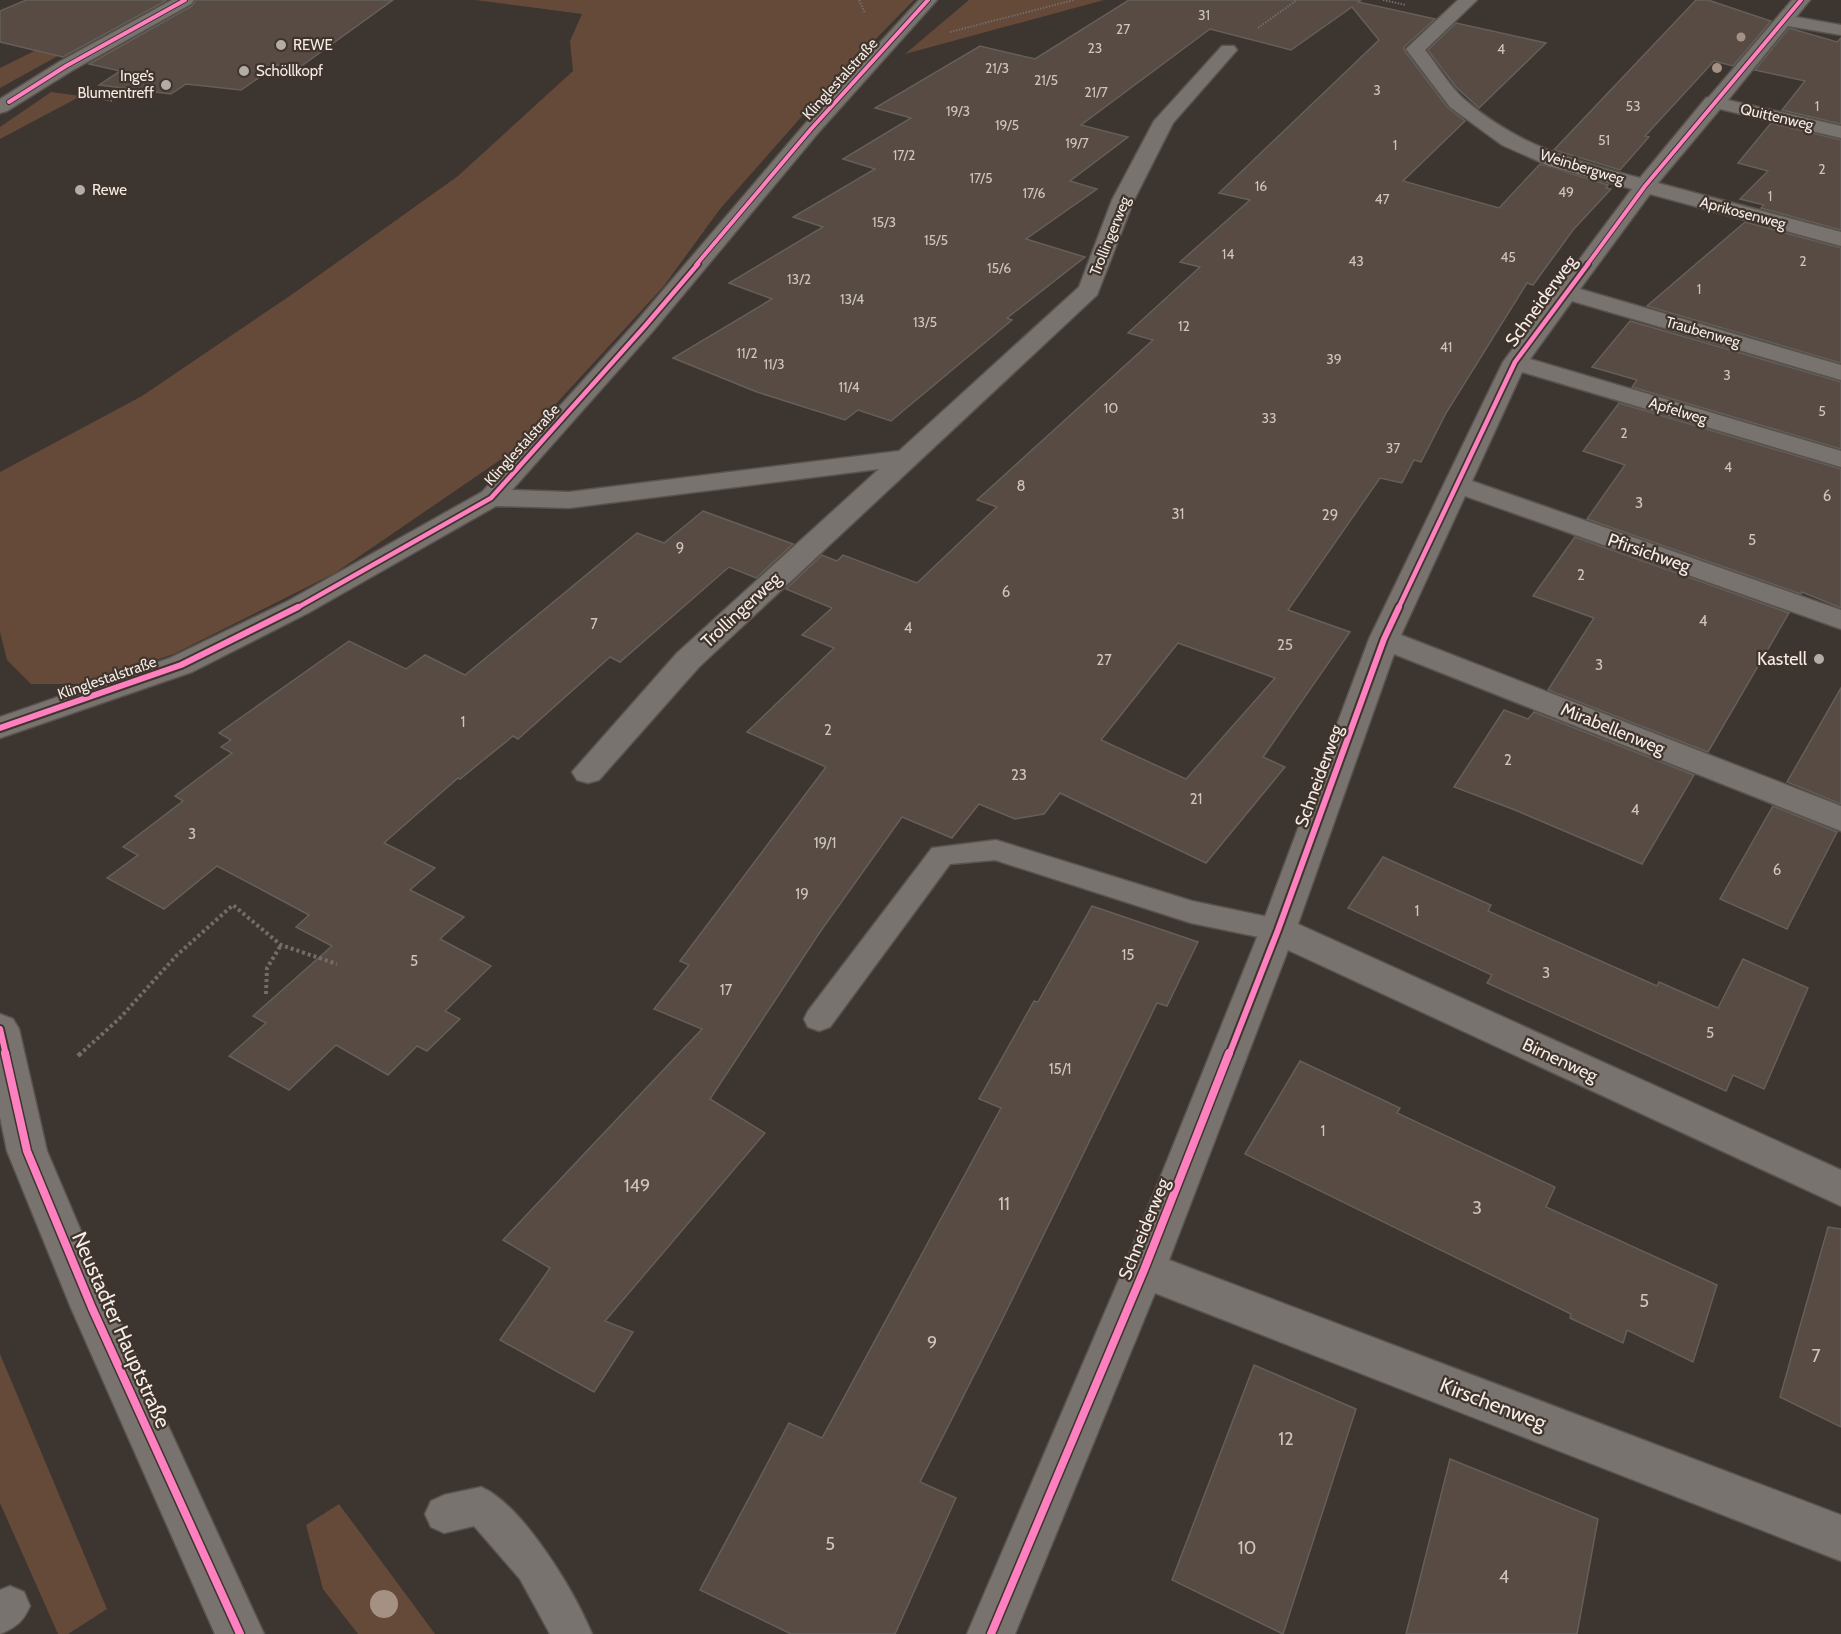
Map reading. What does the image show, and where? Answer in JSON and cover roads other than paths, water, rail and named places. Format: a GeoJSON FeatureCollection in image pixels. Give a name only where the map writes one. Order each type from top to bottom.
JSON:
{"type":"FeatureCollection","features":[{"type":"Feature","properties":{"kind":"street"},"geometry":{"type":"LineString","coordinates":[[0,107],[66,66],[185,0]]}},
{"type":"Feature","properties":{"kind":"street","name":"Klinglestalstraße"},"geometry":{"type":"LineString","coordinates":[[0,728],[181,665],[298,607],[491,498],[645,326],[811,129],[928,0]]}},
{"type":"Feature","properties":{"kind":"street","name":"Weinbergweg"},"geometry":{"type":"LineString","coordinates":[[1468,0],[1415,49],[1457,103],[1509,141],[1556,162],[1645,186]]}},
{"type":"Feature","properties":{"kind":"street"},"geometry":{"type":"LineString","coordinates":[[1793,10],[1841,30]]}},
{"type":"Feature","properties":{"kind":"street","name":"Schneiderweg"},"geometry":{"type":"LineString","coordinates":[[991,1634],[1144,1270],[1278,930],[1384,639],[1515,362],[1645,186],[1713,102],[1793,10]]}},
{"type":"Feature","properties":{"kind":"street","name":"Trollingerweg"},"geometry":{"type":"LineString","coordinates":[[588,772],[688,660],[1089,290],[1124,200],[1164,121],[1228,50]]}},
{"type":"Feature","properties":{"kind":"street","name":"Quittenweg"},"geometry":{"type":"LineString","coordinates":[[1713,102],[1841,132]]}},
{"type":"Feature","properties":{"kind":"street","name":"Aprikosenweg"},"geometry":{"type":"LineString","coordinates":[[1645,186],[1841,239]]}},
{"type":"Feature","properties":{"kind":"street","name":"Traubenweg"},"geometry":{"type":"LineString","coordinates":[[1565,292],[1841,373]]}},
{"type":"Feature","properties":{"kind":"street","name":"Apfelweg"},"geometry":{"type":"LineString","coordinates":[[1515,362],[1841,459]]}},
{"type":"Feature","properties":{"kind":"street"},"geometry":{"type":"LineString","coordinates":[[491,498],[569,500],[905,458]]}},
{"type":"Feature","properties":{"kind":"street","name":"Pfirsichweg"},"geometry":{"type":"LineString","coordinates":[[1458,485],[1841,620]]}},
{"type":"Feature","properties":{"kind":"street","name":"Mirabellenweg"},"geometry":{"type":"LineString","coordinates":[[1384,639],[1841,819]]}},
{"type":"Feature","properties":{"kind":"street","name":"Birnenweg"},"geometry":{"type":"LineString","coordinates":[[1278,930],[1841,1189]]}},
{"type":"Feature","properties":{"kind":"street","name":"Neustadter Hauptstraße"},"geometry":{"type":"LineString","coordinates":[[0,1029],[27,1150],[92,1308],[240,1634]]}},
{"type":"Feature","properties":{"kind":"street","name":"Kirschenweg"},"geometry":{"type":"LineString","coordinates":[[1144,1270],[1841,1538]]}},
{"type":"Feature","properties":{"kind":"lane"},"geometry":{"type":"LineString","coordinates":[[819,1019],[942,855],[996,850],[1191,912],[1278,930]]}},
{"type":"Feature","properties":{"kind":"lane"},"geometry":{"type":"LineString","coordinates":[[444,1514],[481,1506],[534,1565],[572,1634]]}},
{"type":"Feature","properties":{"kind":"place","name":"REWE"},"geometry":{"type":"Point","coordinates":[281,45]}},
{"type":"Feature","properties":{"kind":"place","name":"Schöllkopf"},"geometry":{"type":"Point","coordinates":[244,71]}},
{"type":"Feature","properties":{"kind":"place","name":"Inge’s Blumentreff"},"geometry":{"type":"Point","coordinates":[166,85]}},
{"type":"Feature","properties":{"kind":"place","name":"Rewe"},"geometry":{"type":"Point","coordinates":[80,190]}},
{"type":"Feature","properties":{"kind":"place","name":"Kastell"},"geometry":{"type":"Point","coordinates":[1819,659]}}]}
